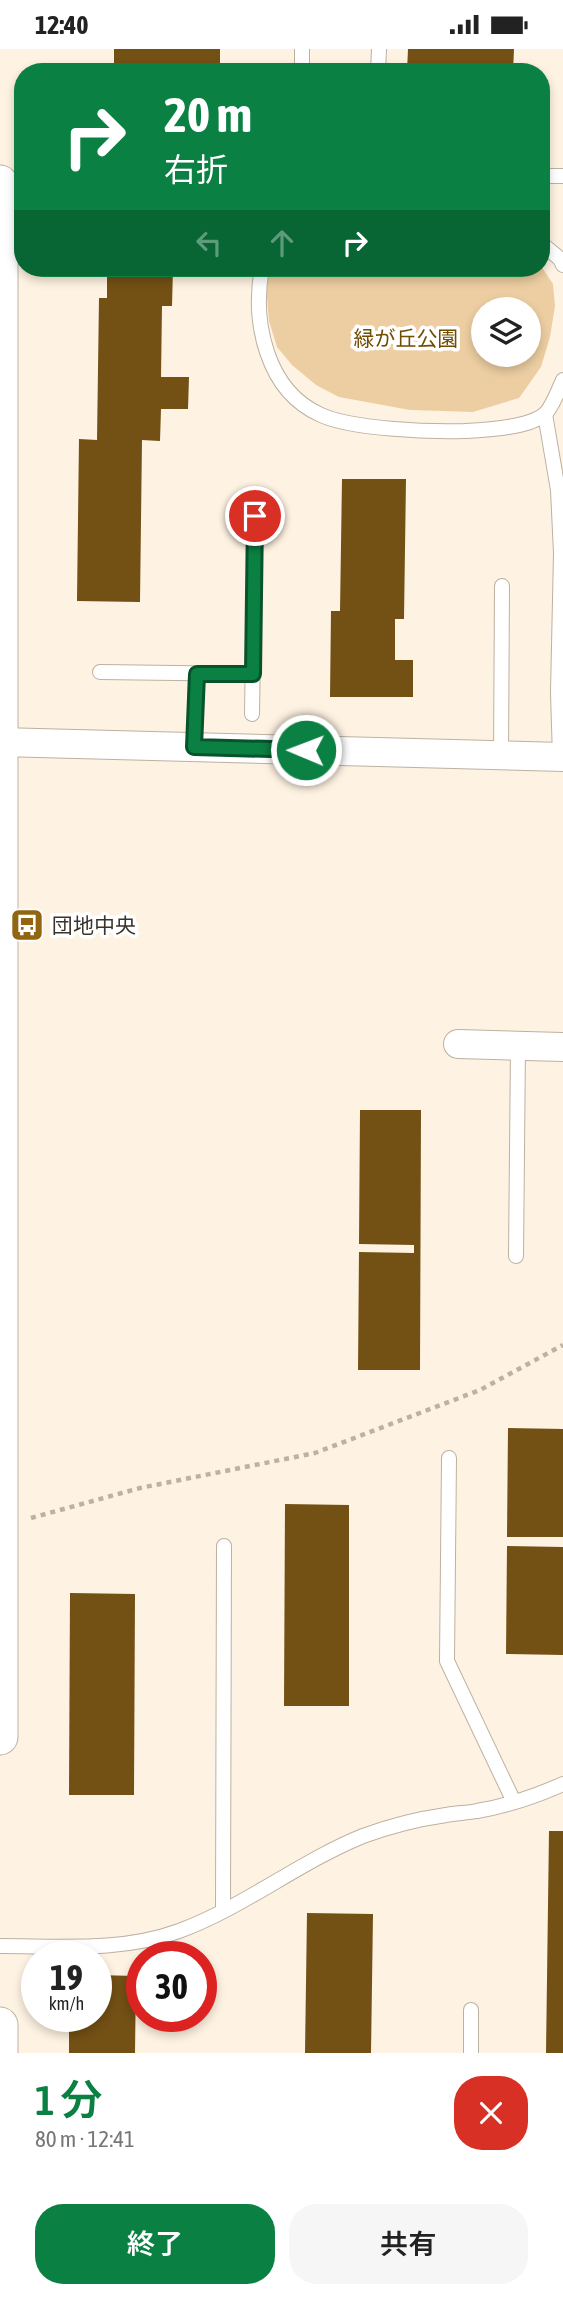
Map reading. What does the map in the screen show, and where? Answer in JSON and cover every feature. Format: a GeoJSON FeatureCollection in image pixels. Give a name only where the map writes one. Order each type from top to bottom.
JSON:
{"type":"FeatureCollection","features":[{"type":"Feature","properties":{"kind":"street"},"geometry":{"type":"LineString","coordinates":[[0,183],[0,1737]]}},
{"type":"Feature","properties":{"kind":"street"},"geometry":{"type":"LineString","coordinates":[[1,742],[562,757]]}},
{"type":"Feature","properties":{"kind":"street"},"geometry":{"type":"LineString","coordinates":[[458,1044],[563,1047]]}},
{"type":"Feature","properties":{"kind":"street"},"geometry":{"type":"LineString","coordinates":[[0,2025],[0,2053]]}},
{"type":"Feature","properties":{"kind":"lane"},"geometry":{"type":"LineString","coordinates":[[550,251],[563,265]]}},
{"type":"Feature","properties":{"kind":"lane"},"geometry":{"type":"LineString","coordinates":[[261,277],[259,306],[268,359],[296,400],[321,415],[353,424],[442,432],[518,426],[545,414]]}},
{"type":"Feature","properties":{"kind":"lane"},"geometry":{"type":"LineString","coordinates":[[562,757],[558,693],[561,553],[558,491],[545,414],[563,380]]}},
{"type":"Feature","properties":{"kind":"lane"},"geometry":{"type":"LineString","coordinates":[[252,714],[255,516]]}},
{"type":"Feature","properties":{"kind":"lane"},"geometry":{"type":"LineString","coordinates":[[501,755],[502,586]]}},
{"type":"Feature","properties":{"kind":"lane"},"geometry":{"type":"LineString","coordinates":[[100,672],[253,674]]}},
{"type":"Feature","properties":{"kind":"lane"},"geometry":{"type":"LineString","coordinates":[[194,747],[197,674]]}},
{"type":"Feature","properties":{"kind":"lane"},"geometry":{"type":"LineString","coordinates":[[516,1256],[518,1046]]}},
{"type":"Feature","properties":{"kind":"lane"},"geometry":{"type":"LineString","coordinates":[[449,1458],[447,1661],[514,1802]]}},
{"type":"Feature","properties":{"kind":"lane"},"geometry":{"type":"LineString","coordinates":[[223,1911],[224,1546]]}},
{"type":"Feature","properties":{"kind":"lane"},"geometry":{"type":"LineString","coordinates":[[0,1946],[123,1945],[180,1931],[362,1837],[418,1820],[514,1802],[563,1784]]}},
{"type":"Feature","properties":{"kind":"lane"},"geometry":{"type":"LineString","coordinates":[[471,2010],[471,2053]]}},
{"type":"Feature","properties":{"kind":"path"},"geometry":{"type":"LineString","coordinates":[[0,1526],[140,1488],[315,1453],[480,1390],[563,1345]]}},
{"type":"Feature","properties":{"kind":"green space","name":"緑が丘公園"},"geometry":{"type":"Polygon","coordinates":[[[265,277],[548,277],[553,284],[555,306],[541,367],[519,398],[473,412],[410,410],[339,397],[316,385],[292,365],[277,347],[269,321],[265,277]]]}},
{"type":"Feature","properties":{"kind":"building"},"geometry":{"type":"Polygon","coordinates":[[[114,49],[220,49],[220,63],[114,63],[114,49]]]}},
{"type":"Feature","properties":{"kind":"building"},"geometry":{"type":"Polygon","coordinates":[[[408,49],[514,49],[513,63],[407,63],[408,49]]]}},
{"type":"Feature","properties":{"kind":"building"},"geometry":{"type":"Polygon","coordinates":[[[107,277],[173,277],[172,306],[162,306],[161,377],[189,377],[188,409],[161,409],[160,441],[142,440],[140,602],[77,601],[79,439],[97,440],[99,298],[107,298],[107,277]]]}},
{"type":"Feature","properties":{"kind":"building"},"geometry":{"type":"Polygon","coordinates":[[[342,479],[406,479],[404,619],[395,619],[395,660],[413,660],[413,697],[330,697],[331,611],[340,611],[342,479]]]}},
{"type":"Feature","properties":{"kind":"building"},"geometry":{"type":"Polygon","coordinates":[[[360,1110],[421,1110],[420,1370],[358,1370],[359,1252],[414,1253],[414,1245],[359,1244],[360,1110]]]}},
{"type":"Feature","properties":{"kind":"building"},"geometry":{"type":"Polygon","coordinates":[[[508,1428],[563,1429],[563,1537],[507,1537],[508,1428]]]}},
{"type":"Feature","properties":{"kind":"building"},"geometry":{"type":"Polygon","coordinates":[[[285,1504],[349,1505],[349,1706],[284,1706],[285,1504]]]}},
{"type":"Feature","properties":{"kind":"building"},"geometry":{"type":"Polygon","coordinates":[[[507,1546],[563,1547],[563,1655],[506,1654],[507,1546]]]}},
{"type":"Feature","properties":{"kind":"building"},"geometry":{"type":"Polygon","coordinates":[[[70,1593],[135,1594],[134,1795],[69,1795],[70,1593]]]}},
{"type":"Feature","properties":{"kind":"building"},"geometry":{"type":"Polygon","coordinates":[[[549,1831],[563,1831],[563,2053],[546,2053],[549,1831]]]}},
{"type":"Feature","properties":{"kind":"building"},"geometry":{"type":"Polygon","coordinates":[[[307,1913],[373,1914],[371,2053],[305,2053],[307,1913]]]}},
{"type":"Feature","properties":{"kind":"building"},"geometry":{"type":"Polygon","coordinates":[[[112,1975],[126,1976],[126,2032],[135,2032],[135,2053],[69,2053],[69,2032],[112,2032],[112,1975]]]}},
{"type":"Feature","properties":{"kind":"place","name":"団地中央"},"geometry":{"type":"Point","coordinates":[27,925]}},
{"type":"Feature","properties":{"kind":"route"},"geometry":{"type":"LineString","coordinates":[[255,516],[253,674],[197,674],[194,747],[306,750]]}}]}
